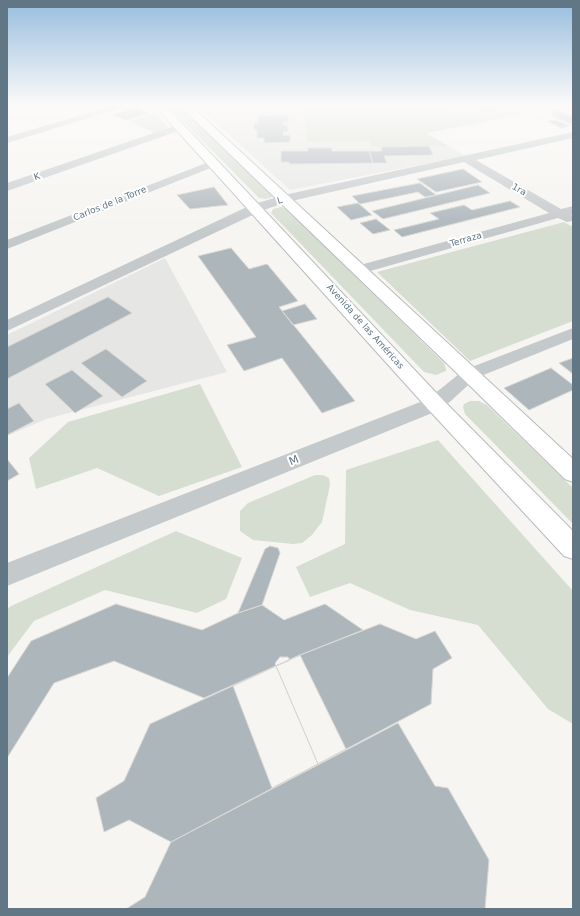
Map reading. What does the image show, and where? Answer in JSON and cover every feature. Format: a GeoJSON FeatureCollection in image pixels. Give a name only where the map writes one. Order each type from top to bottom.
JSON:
{"type":"FeatureCollection","features":[{"type":"Feature","properties":{"kind":"main road","name":"Avenida de las Américas"},"geometry":{"type":"LineString","coordinates":[[199,147],[435,404],[573,548]]}},
{"type":"Feature","properties":{"kind":"main road"},"geometry":{"type":"LineString","coordinates":[[228,147],[573,473]]}},
{"type":"Feature","properties":{"kind":"street","name":"K"},"geometry":{"type":"LineString","coordinates":[[7,187],[123,147]]}},
{"type":"Feature","properties":{"kind":"street","name":"L"},"geometry":{"type":"LineString","coordinates":[[7,326],[256,208],[284,199],[521,147]]}},
{"type":"Feature","properties":{"kind":"street","name":"1ra"},"geometry":{"type":"LineString","coordinates":[[466,159],[567,212],[573,221]]}},
{"type":"Feature","properties":{"kind":"street","name":"Carlos de la Torre"},"geometry":{"type":"LineString","coordinates":[[7,245],[214,163]]}},
{"type":"Feature","properties":{"kind":"street","name":"Terraza"},"geometry":{"type":"LineString","coordinates":[[358,270],[567,212]]}},
{"type":"Feature","properties":{"kind":"street","name":"M"},"geometry":{"type":"LineString","coordinates":[[7,575],[435,404],[470,374],[573,333]]}},
{"type":"Feature","properties":{"kind":"shaded area"},"geometry":{"type":"Polygon","coordinates":[[[208,147],[223,147],[273,195],[272,197],[266,199],[259,198],[208,147]]]}},
{"type":"Feature","properties":{"kind":"shaded area"},"geometry":{"type":"Polygon","coordinates":[[[242,147],[450,147],[466,156],[290,190],[242,147]]]}},
{"type":"Feature","properties":{"kind":"shaded area"},"geometry":{"type":"Polygon","coordinates":[[[281,207],[287,209],[444,363],[446,371],[436,375],[424,372],[271,213],[273,209],[281,207]]]}},
{"type":"Feature","properties":{"kind":"shaded area"},"geometry":{"type":"Polygon","coordinates":[[[564,222],[573,227],[573,321],[470,361],[377,272],[564,222]]]}},
{"type":"Feature","properties":{"kind":"shaded area"},"geometry":{"type":"Polygon","coordinates":[[[165,258],[227,372],[46,419],[7,436],[7,335],[165,258]]]}},
{"type":"Feature","properties":{"kind":"shaded area"},"geometry":{"type":"Polygon","coordinates":[[[200,384],[242,467],[159,496],[97,468],[36,489],[29,458],[68,422],[200,384]]]}},
{"type":"Feature","properties":{"kind":"shaded area"},"geometry":{"type":"Polygon","coordinates":[[[470,401],[479,401],[487,405],[573,488],[573,524],[465,414],[463,407],[464,404],[470,401]]]}},
{"type":"Feature","properties":{"kind":"shaded area"},"geometry":{"type":"Polygon","coordinates":[[[438,440],[573,591],[573,724],[548,709],[478,625],[410,610],[350,583],[310,597],[296,567],[345,544],[346,470],[438,440]]]}},
{"type":"Feature","properties":{"kind":"shaded area"},"geometry":{"type":"Polygon","coordinates":[[[315,475],[323,475],[329,478],[330,485],[322,522],[312,535],[302,543],[293,544],[253,540],[240,531],[240,511],[248,503],[315,475]]]}},
{"type":"Feature","properties":{"kind":"shaded area"},"geometry":{"type":"Polygon","coordinates":[[[176,531],[242,558],[226,599],[197,613],[105,590],[34,621],[7,657],[7,609],[11,606],[176,531]]]}},
{"type":"Feature","properties":{"kind":"building"},"geometry":{"type":"Polygon","coordinates":[[[381,147],[429,147],[433,155],[384,156],[387,163],[373,163],[369,151],[382,151],[381,147]]]}},
{"type":"Feature","properties":{"kind":"building"},"geometry":{"type":"Polygon","coordinates":[[[308,148],[331,148],[332,151],[369,151],[373,163],[289,164],[289,162],[281,162],[281,151],[308,151],[308,148]]]}},
{"type":"Feature","properties":{"kind":"building"},"geometry":{"type":"Polygon","coordinates":[[[463,169],[482,182],[436,192],[417,179],[463,169]]]}},
{"type":"Feature","properties":{"kind":"building"},"geometry":{"type":"Polygon","coordinates":[[[420,183],[436,195],[425,197],[418,192],[360,204],[352,196],[420,183]]]}},
{"type":"Feature","properties":{"kind":"building"},"geometry":{"type":"Polygon","coordinates":[[[478,185],[490,193],[383,219],[372,211],[478,185]]]}},
{"type":"Feature","properties":{"kind":"building"},"geometry":{"type":"Polygon","coordinates":[[[214,187],[228,205],[190,209],[177,195],[214,187]]]}},
{"type":"Feature","properties":{"kind":"building"},"geometry":{"type":"Polygon","coordinates":[[[510,201],[520,207],[402,237],[394,230],[439,219],[430,213],[464,205],[472,210],[510,201]]]}},
{"type":"Feature","properties":{"kind":"building"},"geometry":{"type":"Polygon","coordinates":[[[358,203],[372,215],[351,220],[337,207],[358,203]]]}},
{"type":"Feature","properties":{"kind":"building"},"geometry":{"type":"Polygon","coordinates":[[[376,219],[390,230],[373,234],[360,223],[376,219]]]}},
{"type":"Feature","properties":{"kind":"building"},"geometry":{"type":"Polygon","coordinates":[[[231,248],[249,269],[267,264],[298,301],[279,307],[355,401],[322,413],[282,358],[244,371],[227,345],[256,337],[198,256],[231,248]]]}},
{"type":"Feature","properties":{"kind":"building"},"geometry":{"type":"Polygon","coordinates":[[[108,297],[132,313],[7,379],[7,347],[108,297]]]}},
{"type":"Feature","properties":{"kind":"building"},"geometry":{"type":"Polygon","coordinates":[[[305,304],[317,319],[293,325],[282,311],[305,304]]]}},
{"type":"Feature","properties":{"kind":"building"},"geometry":{"type":"Polygon","coordinates":[[[106,349],[147,381],[122,397],[81,363],[106,349]]]}},
{"type":"Feature","properties":{"kind":"building"},"geometry":{"type":"Polygon","coordinates":[[[573,358],[573,374],[559,363],[573,358]]]}},
{"type":"Feature","properties":{"kind":"building"},"geometry":{"type":"Polygon","coordinates":[[[551,368],[573,385],[573,390],[529,410],[504,388],[551,368]]]}},
{"type":"Feature","properties":{"kind":"building"},"geometry":{"type":"Polygon","coordinates":[[[72,370],[103,396],[75,413],[45,384],[72,370]]]}},
{"type":"Feature","properties":{"kind":"building"},"geometry":{"type":"Polygon","coordinates":[[[19,403],[34,421],[7,435],[7,409],[19,403]]]}},
{"type":"Feature","properties":{"kind":"building"},"geometry":{"type":"Polygon","coordinates":[[[7,459],[19,474],[7,481],[7,459]]]}},
{"type":"Feature","properties":{"kind":"building"},"geometry":{"type":"Polygon","coordinates":[[[270,546],[278,548],[280,553],[262,605],[238,613],[265,549],[270,546]]]}},
{"type":"Feature","properties":{"kind":"building"},"geometry":{"type":"Polygon","coordinates":[[[116,604],[202,630],[238,613],[262,605],[284,620],[325,604],[363,630],[300,655],[204,698],[114,661],[54,683],[7,758],[7,678],[31,641],[116,604]]]}},
{"type":"Feature","properties":{"kind":"building"},"geometry":{"type":"Polygon","coordinates":[[[380,624],[416,639],[435,631],[452,658],[433,669],[431,704],[171,842],[129,820],[104,832],[96,798],[124,781],[150,724],[300,655],[380,624]]]}},
{"type":"Feature","properties":{"kind":"building"},"geometry":{"type":"Polygon","coordinates":[[[300,655],[346,749],[318,764],[276,666],[300,655]]]}},
{"type":"Feature","properties":{"kind":"building"},"geometry":{"type":"Polygon","coordinates":[[[280,657],[288,657],[290,660],[276,666],[275,663],[280,657]]]}},
{"type":"Feature","properties":{"kind":"building"},"geometry":{"type":"Polygon","coordinates":[[[276,666],[318,764],[272,788],[233,686],[276,666]]]}},
{"type":"Feature","properties":{"kind":"building"},"geometry":{"type":"Polygon","coordinates":[[[398,723],[435,786],[448,788],[489,860],[485,909],[126,909],[145,897],[171,842],[398,723]]]}}]}
